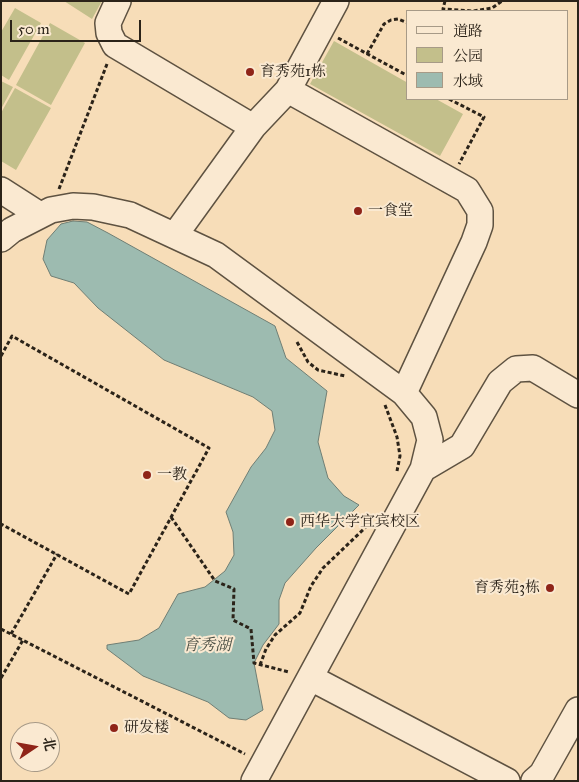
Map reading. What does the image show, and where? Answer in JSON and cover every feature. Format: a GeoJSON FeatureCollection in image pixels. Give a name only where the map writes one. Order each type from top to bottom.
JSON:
{"type":"FeatureCollection","features":[{"type":"Feature","properties":{"kind":"street"},"geometry":{"type":"LineString","coordinates":[[118,1],[108,23],[109,33],[115,45],[253,127]]}},
{"type":"Feature","properties":{"kind":"street"},"geometry":{"type":"LineString","coordinates":[[175,235],[253,127],[288,90],[336,1]]}},
{"type":"Feature","properties":{"kind":"street"},"geometry":{"type":"LineString","coordinates":[[288,90],[467,190],[474,198],[480,211],[480,225],[393,396]]}},
{"type":"Feature","properties":{"kind":"street"},"geometry":{"type":"LineString","coordinates":[[1,190],[46,212]]}},
{"type":"Feature","properties":{"kind":"street"},"geometry":{"type":"LineString","coordinates":[[1,239],[12,230],[46,212],[73,206],[109,209],[130,215],[216,255],[300,316],[393,396],[424,417],[430,440],[423,469],[259,772]]}},
{"type":"Feature","properties":{"kind":"street"},"geometry":{"type":"LineString","coordinates":[[423,469],[462,446],[500,382],[516,369],[533,368],[578,395]]}},
{"type":"Feature","properties":{"kind":"street"},"geometry":{"type":"LineString","coordinates":[[311,678],[507,781]]}},
{"type":"Feature","properties":{"kind":"street"},"geometry":{"type":"LineString","coordinates":[[543,778],[578,710]]}},
{"type":"Feature","properties":{"kind":"path"},"geometry":{"type":"LineString","coordinates":[[443,10],[445,1]]}},
{"type":"Feature","properties":{"kind":"path"},"geometry":{"type":"LineString","coordinates":[[490,1],[492,8]]}},
{"type":"Feature","properties":{"kind":"path"},"geometry":{"type":"LineString","coordinates":[[480,10],[492,8],[501,2]]}},
{"type":"Feature","properties":{"kind":"path"},"geometry":{"type":"LineString","coordinates":[[367,54],[384,24],[398,19],[406,22]]}},
{"type":"Feature","properties":{"kind":"path"},"geometry":{"type":"LineString","coordinates":[[320,28],[406,75]]}},
{"type":"Feature","properties":{"kind":"path"},"geometry":{"type":"LineString","coordinates":[[46,212],[115,45]]}},
{"type":"Feature","properties":{"kind":"path"},"geometry":{"type":"LineString","coordinates":[[450,181],[484,118],[451,100]]}},
{"type":"Feature","properties":{"kind":"path"},"geometry":{"type":"LineString","coordinates":[[300,316],[294,325],[296,338],[308,362],[318,370],[352,378]]}},
{"type":"Feature","properties":{"kind":"path"},"geometry":{"type":"LineString","coordinates":[[1,356],[12,336],[209,448],[129,594],[1,524]]}},
{"type":"Feature","properties":{"kind":"path"},"geometry":{"type":"LineString","coordinates":[[393,396],[400,456],[396,474]]}},
{"type":"Feature","properties":{"kind":"path"},"geometry":{"type":"LineString","coordinates":[[171,517],[214,581],[234,589],[233,620],[250,629],[254,664],[311,678]]}},
{"type":"Feature","properties":{"kind":"path"},"geometry":{"type":"LineString","coordinates":[[260,665],[266,648],[275,635],[300,613],[311,586],[323,568],[371,520]]}},
{"type":"Feature","properties":{"kind":"path"},"geometry":{"type":"LineString","coordinates":[[11,634],[57,554]]}},
{"type":"Feature","properties":{"kind":"path"},"geometry":{"type":"LineString","coordinates":[[1,629],[259,772]]}},
{"type":"Feature","properties":{"kind":"path"},"geometry":{"type":"LineString","coordinates":[[1,678],[23,640]]}},
{"type":"Feature","properties":{"kind":"green space"},"geometry":{"type":"Polygon","coordinates":[[[64,1],[102,1],[92,19],[64,1]]]}},
{"type":"Feature","properties":{"kind":"green space"},"geometry":{"type":"Polygon","coordinates":[[[15,8],[41,23],[9,80],[1,75],[1,32],[15,8]]]}},
{"type":"Feature","properties":{"kind":"green space"},"geometry":{"type":"Polygon","coordinates":[[[50,23],[85,43],[51,105],[16,85],[50,23]]]}},
{"type":"Feature","properties":{"kind":"green space"},"geometry":{"type":"Polygon","coordinates":[[[334,41],[406,82],[406,100],[438,100],[463,114],[440,156],[310,84],[334,41]]]}},
{"type":"Feature","properties":{"kind":"green space"},"geometry":{"type":"Polygon","coordinates":[[[1,81],[13,87],[1,109],[1,81]]]}},
{"type":"Feature","properties":{"kind":"green space"},"geometry":{"type":"Polygon","coordinates":[[[15,88],[51,108],[16,170],[1,161],[1,113],[15,88]]]}},
{"type":"Feature","properties":{"kind":"water","name":"育秀湖"},"geometry":{"type":"Polygon","coordinates":[[[73,221],[87,222],[275,326],[286,358],[327,391],[318,442],[328,478],[344,496],[359,505],[316,548],[285,583],[279,600],[279,624],[263,645],[254,663],[263,710],[246,720],[229,718],[208,702],[143,676],[107,649],[107,645],[139,640],[159,628],[178,594],[205,587],[225,571],[234,555],[233,532],[226,512],[251,467],[266,448],[275,430],[272,411],[253,397],[164,360],[98,308],[74,283],[51,276],[43,259],[47,240],[61,224],[73,221]]]}},
{"type":"Feature","properties":{"kind":"place","name":"育秀苑1栋"},"geometry":{"type":"Point","coordinates":[250,72]}},
{"type":"Feature","properties":{"kind":"place","name":"一食堂"},"geometry":{"type":"Point","coordinates":[358,211]}},
{"type":"Feature","properties":{"kind":"place","name":"一教"},"geometry":{"type":"Point","coordinates":[147,475]}},
{"type":"Feature","properties":{"kind":"place","name":"西华大学宜宾校区"},"geometry":{"type":"Point","coordinates":[290,522]}},
{"type":"Feature","properties":{"kind":"place","name":"育秀苑3栋"},"geometry":{"type":"Point","coordinates":[550,588]}},
{"type":"Feature","properties":{"kind":"place","name":"研发楼"},"geometry":{"type":"Point","coordinates":[114,728]}}]}
